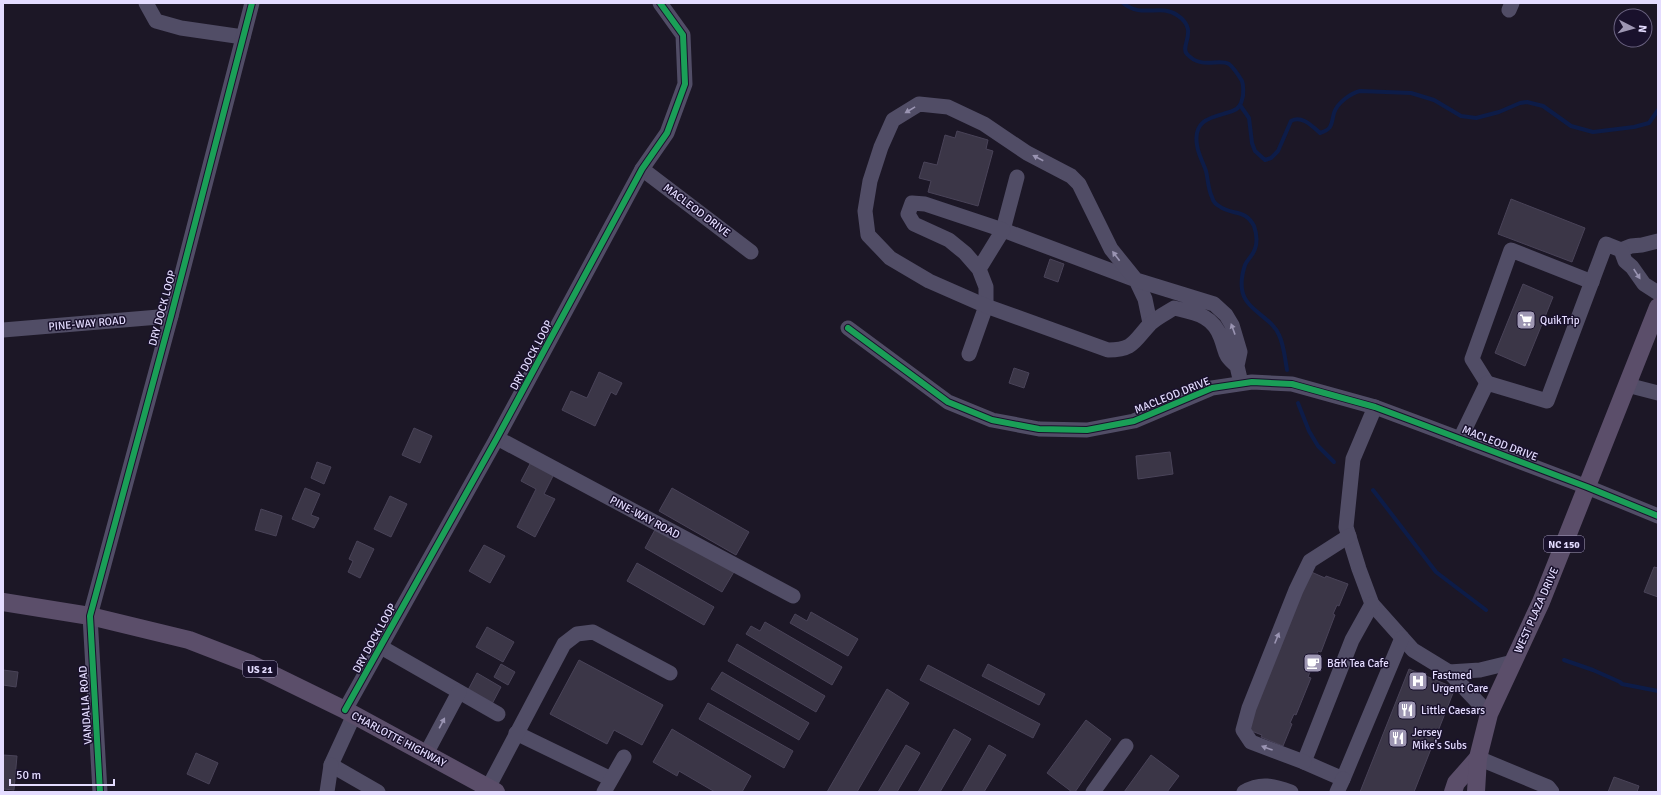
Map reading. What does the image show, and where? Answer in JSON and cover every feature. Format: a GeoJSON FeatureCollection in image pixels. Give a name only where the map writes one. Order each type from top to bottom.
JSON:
{"type":"FeatureCollection","features":[{"type":"Feature","properties":{"kind":"main road","name":"WEST PLAZA DRIVE"},"geometry":{"type":"LineString","coordinates":[[1476,792],[1478,758],[1489,714],[1541,602],[1658,307]]}},
{"type":"Feature","properties":{"kind":"main road","name":"CHARLOTTE HIGHWAY"},"geometry":{"type":"LineString","coordinates":[[3,602],[90,616],[189,640],[251,664],[350,713],[492,790]]}},
{"type":"Feature","properties":{"kind":"main road","name":"WEST PLAZA DRIVE"},"geometry":{"type":"LineString","coordinates":[[1453,792],[1456,783],[1478,758]]}},
{"type":"Feature","properties":{"kind":"street"},"geometry":{"type":"LineString","coordinates":[[146,3],[156,21],[181,28],[243,36]]}},
{"type":"Feature","properties":{"kind":"street","name":"DRY DOCK LOOP"},"geometry":{"type":"LineString","coordinates":[[90,616],[171,316],[252,3]]}},
{"type":"Feature","properties":{"kind":"street","name":"DRY DOCK LOOP"},"geometry":{"type":"LineString","coordinates":[[327,792],[331,765],[350,713],[381,648],[498,438],[642,169],[667,133],[685,84],[683,36],[660,3]]}},
{"type":"Feature","properties":{"kind":"street"},"geometry":{"type":"LineString","coordinates":[[1150,323],[1145,299],[1136,280],[1111,249],[1079,184],[1071,176],[1028,153],[984,124],[948,107],[919,104],[893,120],[881,147],[870,181],[865,211],[868,235],[890,258],[929,281],[986,306],[1108,350],[1127,348],[1134,343],[1150,323],[1174,308],[1197,313],[1212,322],[1220,337],[1226,356],[1237,366]]}},
{"type":"Feature","properties":{"kind":"street","name":"MACLEOD DRIVE"},"geometry":{"type":"LineString","coordinates":[[642,169],[751,252]]}},
{"type":"Feature","properties":{"kind":"street"},"geometry":{"type":"LineString","coordinates":[[979,268],[1003,230],[1017,177]]}},
{"type":"Feature","properties":{"kind":"street"},"geometry":{"type":"LineString","coordinates":[[969,354],[986,306],[986,287],[979,268],[965,253],[949,240],[914,224],[908,214],[912,203],[925,204],[1003,230],[1136,280],[1214,304],[1226,315],[1232,324],[1240,352],[1237,366],[1241,383]]}},
{"type":"Feature","properties":{"kind":"street"},"geometry":{"type":"LineString","coordinates":[[1592,282],[1511,250],[1472,359],[1487,383],[1547,401],[1592,282],[1606,244],[1621,250],[1631,246],[1642,246],[1658,241]]}},
{"type":"Feature","properties":{"kind":"street"},"geometry":{"type":"LineString","coordinates":[[1621,250],[1625,261],[1632,267],[1644,284],[1658,294]]}},
{"type":"Feature","properties":{"kind":"street","name":"PINE-WAY ROAD"},"geometry":{"type":"LineString","coordinates":[[3,330],[171,316]]}},
{"type":"Feature","properties":{"kind":"street","name":"MACLEOD DRIVE"},"geometry":{"type":"LineString","coordinates":[[848,328],[948,402],[992,420],[1039,429],[1087,430],[1134,421],[1212,388],[1252,382],[1292,384],[1375,407],[1658,516]]}},
{"type":"Feature","properties":{"kind":"street"},"geometry":{"type":"LineString","coordinates":[[1460,439],[1487,383]]}},
{"type":"Feature","properties":{"kind":"street"},"geometry":{"type":"LineString","coordinates":[[1627,385],[1658,393]]}},
{"type":"Feature","properties":{"kind":"street"},"geometry":{"type":"LineString","coordinates":[[1375,407],[1353,459],[1346,527],[1372,604],[1413,650],[1449,672],[1489,714]]}},
{"type":"Feature","properties":{"kind":"street","name":"PINE-WAY ROAD"},"geometry":{"type":"LineString","coordinates":[[498,438],[793,596]]}},
{"type":"Feature","properties":{"kind":"street"},"geometry":{"type":"LineString","coordinates":[[1349,536],[1310,561],[1296,590],[1249,708],[1242,730],[1251,742],[1304,762],[1340,785],[1402,638]]}},
{"type":"Feature","properties":{"kind":"street"},"geometry":{"type":"LineString","coordinates":[[1304,762],[1352,640],[1372,604]]}},
{"type":"Feature","properties":{"kind":"street","name":"VANDALIA ROAD"},"geometry":{"type":"LineString","coordinates":[[90,616],[100,792]]}},
{"type":"Feature","properties":{"kind":"street"},"geometry":{"type":"LineString","coordinates":[[492,790],[516,733],[564,644],[577,634],[593,632],[670,673]]}},
{"type":"Feature","properties":{"kind":"street"},"geometry":{"type":"LineString","coordinates":[[381,648],[498,714]]}},
{"type":"Feature","properties":{"kind":"street"},"geometry":{"type":"LineString","coordinates":[[1449,672],[1480,670],[1513,662]]}},
{"type":"Feature","properties":{"kind":"street"},"geometry":{"type":"LineString","coordinates":[[426,754],[459,692]]}},
{"type":"Feature","properties":{"kind":"street"},"geometry":{"type":"LineString","coordinates":[[516,733],[607,786],[624,757]]}},
{"type":"Feature","properties":{"kind":"street"},"geometry":{"type":"LineString","coordinates":[[1093,792],[1126,746]]}},
{"type":"Feature","properties":{"kind":"street"},"geometry":{"type":"LineString","coordinates":[[1478,758],[1548,787],[1552,792]]}},
{"type":"Feature","properties":{"kind":"street"},"geometry":{"type":"LineString","coordinates":[[331,765],[378,792]]}},
{"type":"Feature","properties":{"kind":"street"},"geometry":{"type":"LineString","coordinates":[[1244,792],[1254,786],[1273,786],[1291,792]]}},
{"type":"Feature","properties":{"kind":"building"},"geometry":{"type":"Polygon","coordinates":[[[957,131],[988,140],[986,149],[993,151],[978,206],[928,192],[931,181],[919,178],[924,162],[937,165],[945,135],[955,138],[957,131]]]}},
{"type":"Feature","properties":{"kind":"building"},"geometry":{"type":"Polygon","coordinates":[[[1511,199],[1585,228],[1572,262],[1498,234],[1511,199]]]}},
{"type":"Feature","properties":{"kind":"building"},"geometry":{"type":"Polygon","coordinates":[[[1050,259],[1064,264],[1058,282],[1044,277],[1050,259]]]}},
{"type":"Feature","properties":{"kind":"building"},"geometry":{"type":"Polygon","coordinates":[[[1523,284],[1553,297],[1525,366],[1495,353],[1523,284]]]}},
{"type":"Feature","properties":{"kind":"building"},"geometry":{"type":"Polygon","coordinates":[[[1014,368],[1029,373],[1024,388],[1009,383],[1014,368]]]}},
{"type":"Feature","properties":{"kind":"building"},"geometry":{"type":"Polygon","coordinates":[[[599,372],[622,383],[616,395],[611,392],[595,426],[562,410],[571,391],[587,398],[599,372]]]}},
{"type":"Feature","properties":{"kind":"building"},"geometry":{"type":"Polygon","coordinates":[[[414,428],[432,436],[420,463],[402,455],[414,428]]]}},
{"type":"Feature","properties":{"kind":"building"},"geometry":{"type":"Polygon","coordinates":[[[1170,452],[1173,474],[1138,479],[1136,456],[1170,452]]]}},
{"type":"Feature","properties":{"kind":"building"},"geometry":{"type":"Polygon","coordinates":[[[317,462],[331,467],[324,484],[311,478],[317,462]]]}},
{"type":"Feature","properties":{"kind":"building"},"geometry":{"type":"Polygon","coordinates":[[[531,462],[554,474],[544,494],[555,499],[535,537],[517,527],[536,489],[521,481],[531,462]]]}},
{"type":"Feature","properties":{"kind":"building"},"geometry":{"type":"Polygon","coordinates":[[[305,488],[320,494],[311,515],[319,518],[314,528],[292,519],[305,488]]]}},
{"type":"Feature","properties":{"kind":"building"},"geometry":{"type":"Polygon","coordinates":[[[672,488],[749,532],[736,555],[659,511],[672,488]]]}},
{"type":"Feature","properties":{"kind":"building"},"geometry":{"type":"Polygon","coordinates":[[[390,496],[407,504],[391,537],[374,529],[390,496]]]}},
{"type":"Feature","properties":{"kind":"building"},"geometry":{"type":"Polygon","coordinates":[[[261,509],[282,516],[276,536],[255,530],[261,509]]]}},
{"type":"Feature","properties":{"kind":"building"},"geometry":{"type":"Polygon","coordinates":[[[657,526],[735,570],[722,592],[645,548],[657,526]]]}},
{"type":"Feature","properties":{"kind":"building"},"geometry":{"type":"Polygon","coordinates":[[[357,541],[374,549],[360,578],[348,572],[353,561],[349,559],[357,541]]]}},
{"type":"Feature","properties":{"kind":"building"},"geometry":{"type":"Polygon","coordinates":[[[484,545],[505,556],[490,583],[469,571],[484,545]]]}},
{"type":"Feature","properties":{"kind":"building"},"geometry":{"type":"Polygon","coordinates":[[[637,563],[714,607],[704,625],[627,581],[637,563]]]}},
{"type":"Feature","properties":{"kind":"building"},"geometry":{"type":"Polygon","coordinates":[[[1654,567],[1658,568],[1658,597],[1644,592],[1654,567]]]}},
{"type":"Feature","properties":{"kind":"building"},"geometry":{"type":"Polygon","coordinates":[[[1309,571],[1325,578],[1326,576],[1348,584],[1339,606],[1337,605],[1333,614],[1335,615],[1321,652],[1318,651],[1308,677],[1311,678],[1296,715],[1294,714],[1290,723],[1292,724],[1283,746],[1261,737],[1262,735],[1246,729],[1309,571]]]}},
{"type":"Feature","properties":{"kind":"building"},"geometry":{"type":"Polygon","coordinates":[[[811,612],[858,639],[848,656],[790,623],[795,614],[807,621],[811,612]]]}},
{"type":"Feature","properties":{"kind":"building"},"geometry":{"type":"Polygon","coordinates":[[[765,622],[842,667],[832,685],[746,634],[751,626],[760,631],[765,622]]]}},
{"type":"Feature","properties":{"kind":"building"},"geometry":{"type":"Polygon","coordinates":[[[487,627],[514,642],[503,662],[476,647],[487,627]]]}},
{"type":"Feature","properties":{"kind":"building"},"geometry":{"type":"Polygon","coordinates":[[[737,644],[825,696],[816,712],[728,661],[737,644]]]}},
{"type":"Feature","properties":{"kind":"building"},"geometry":{"type":"Polygon","coordinates":[[[579,660],[663,705],[642,745],[614,730],[607,744],[550,714],[579,660]]]}},
{"type":"Feature","properties":{"kind":"building"},"geometry":{"type":"Polygon","coordinates":[[[501,664],[515,672],[508,685],[494,677],[501,664]]]}},
{"type":"Feature","properties":{"kind":"building"},"geometry":{"type":"Polygon","coordinates":[[[988,664],[1045,694],[1039,705],[982,676],[988,664]]]}},
{"type":"Feature","properties":{"kind":"building"},"geometry":{"type":"Polygon","coordinates":[[[928,665],[1040,724],[1033,738],[920,680],[928,665]]]}},
{"type":"Feature","properties":{"kind":"building"},"geometry":{"type":"Polygon","coordinates":[[[1409,669],[1455,688],[1414,792],[1360,792],[1409,669]]]}},
{"type":"Feature","properties":{"kind":"building"},"geometry":{"type":"Polygon","coordinates":[[[3,670],[18,672],[16,687],[3,685],[3,670]]]}},
{"type":"Feature","properties":{"kind":"building"},"geometry":{"type":"Polygon","coordinates":[[[722,672],[809,723],[799,740],[711,689],[722,672]]]}},
{"type":"Feature","properties":{"kind":"building"},"geometry":{"type":"Polygon","coordinates":[[[477,673],[501,687],[492,704],[468,690],[477,673]]]}},
{"type":"Feature","properties":{"kind":"building"},"geometry":{"type":"Polygon","coordinates":[[[887,689],[909,703],[857,792],[827,792],[887,689]]]}},
{"type":"Feature","properties":{"kind":"building"},"geometry":{"type":"Polygon","coordinates":[[[708,703],[793,751],[784,768],[699,719],[708,703]]]}},
{"type":"Feature","properties":{"kind":"building"},"geometry":{"type":"Polygon","coordinates":[[[1086,720],[1111,739],[1075,792],[1072,792],[1047,773],[1086,720]]]}},
{"type":"Feature","properties":{"kind":"building"},"geometry":{"type":"Polygon","coordinates":[[[672,729],[751,776],[742,792],[715,792],[679,771],[677,776],[653,762],[672,729]]]}},
{"type":"Feature","properties":{"kind":"building"},"geometry":{"type":"Polygon","coordinates":[[[954,729],[971,739],[940,792],[918,792],[954,729]]]}},
{"type":"Feature","properties":{"kind":"building"},"geometry":{"type":"Polygon","coordinates":[[[906,745],[920,753],[897,792],[878,792],[906,745]]]}},
{"type":"Feature","properties":{"kind":"building"},"geometry":{"type":"Polygon","coordinates":[[[989,745],[1006,755],[984,792],[962,792],[989,745]]]}},
{"type":"Feature","properties":{"kind":"building"},"geometry":{"type":"Polygon","coordinates":[[[196,753],[218,763],[209,784],[187,774],[196,753]]]}},
{"type":"Feature","properties":{"kind":"building"},"geometry":{"type":"Polygon","coordinates":[[[3,755],[17,756],[14,790],[3,789],[3,755]]]}},
{"type":"Feature","properties":{"kind":"building"},"geometry":{"type":"Polygon","coordinates":[[[1151,755],[1179,776],[1167,792],[1124,792],[1151,755]]]}},
{"type":"Feature","properties":{"kind":"building"},"geometry":{"type":"Polygon","coordinates":[[[1614,777],[1639,786],[1637,792],[1608,792],[1614,777]]]}},
{"type":"Feature","properties":{"kind":"waterway"},"geometry":{"type":"LineString","coordinates":[[1123,3],[1130,8],[1137,10],[1164,10],[1177,15],[1187,26],[1188,37],[1185,47],[1187,54],[1192,59],[1204,63],[1220,62],[1229,64],[1242,81],[1243,96],[1240,105],[1236,109],[1206,120],[1200,126],[1197,134],[1197,145],[1214,202],[1224,209],[1242,214],[1247,217],[1254,226],[1256,247],[1245,265],[1242,277],[1242,289],[1248,303],[1271,323],[1279,335],[1287,370]]}},
{"type":"Feature","properties":{"kind":"waterway"},"geometry":{"type":"LineString","coordinates":[[1240,105],[1249,118],[1252,143],[1255,151],[1265,160],[1271,158],[1278,151],[1291,121],[1299,119],[1303,120],[1320,133],[1327,130],[1331,126],[1334,113],[1341,102],[1360,91],[1411,93],[1434,100],[1461,116],[1476,118],[1527,102],[1543,106],[1571,126],[1593,132],[1634,127],[1649,123],[1658,110]]}},
{"type":"Feature","properties":{"kind":"waterway"},"geometry":{"type":"LineString","coordinates":[[1298,403],[1309,431],[1318,446],[1334,462]]}},
{"type":"Feature","properties":{"kind":"waterway"},"geometry":{"type":"LineString","coordinates":[[1373,490],[1436,572],[1486,610]]}},
{"type":"Feature","properties":{"kind":"waterway"},"geometry":{"type":"LineString","coordinates":[[1564,660],[1593,670],[1622,684],[1658,691]]}},
{"type":"Feature","properties":{"kind":"cycle path"},"geometry":{"type":"LineString","coordinates":[[100,792],[90,616],[171,316],[252,3]]}},
{"type":"Feature","properties":{"kind":"cycle path"},"geometry":{"type":"LineString","coordinates":[[345,710],[497,438],[642,169],[667,133],[685,84],[683,35],[660,3]]}},
{"type":"Feature","properties":{"kind":"cycle path"},"geometry":{"type":"LineString","coordinates":[[848,328],[948,402],[992,420],[1039,429],[1087,430],[1134,421],[1212,388],[1252,382],[1292,384],[1375,407],[1587,487],[1658,516]]}},
{"type":"Feature","properties":{"kind":"place","name":"QuikTrip"},"geometry":{"type":"Point","coordinates":[1526,320]}},
{"type":"Feature","properties":{"kind":"place","name":"B&K Tea Cafe"},"geometry":{"type":"Point","coordinates":[1313,663]}},
{"type":"Feature","properties":{"kind":"place","name":"Fastmed Urgent Care"},"geometry":{"type":"Point","coordinates":[1418,681]}},
{"type":"Feature","properties":{"kind":"place","name":"Little Caesars"},"geometry":{"type":"Point","coordinates":[1407,710]}},
{"type":"Feature","properties":{"kind":"place","name":"Jersey Mike's Subs"},"geometry":{"type":"Point","coordinates":[1398,738]}}]}
